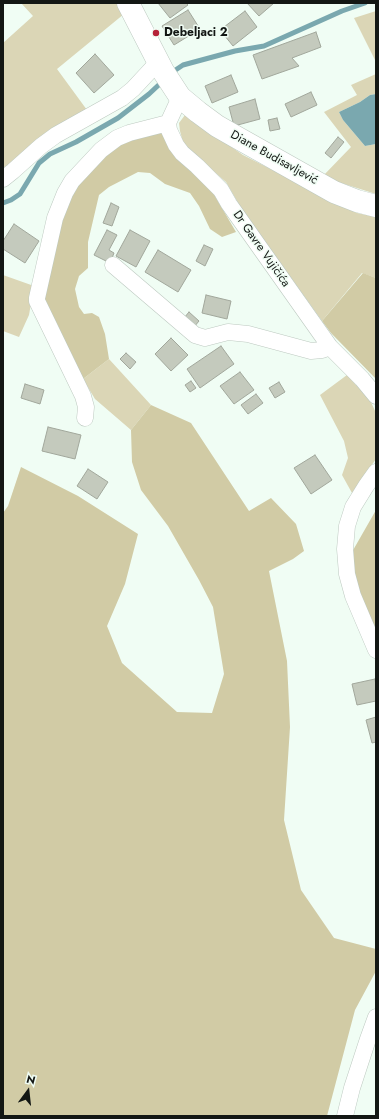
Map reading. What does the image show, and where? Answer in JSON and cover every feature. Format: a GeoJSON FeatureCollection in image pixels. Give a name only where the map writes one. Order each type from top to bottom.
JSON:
{"type":"FeatureCollection","features":[{"type":"Feature","properties":{"kind":"street"},"geometry":{"type":"LineString","coordinates":[[85,418],[86,407],[83,396],[37,301],[55,218],[64,193],[72,182],[101,150],[117,138],[129,133],[168,123],[168,79],[128,3]]}},
{"type":"Feature","properties":{"kind":"street"},"geometry":{"type":"LineString","coordinates":[[3,179],[56,135],[122,98],[133,90],[168,79]]}},
{"type":"Feature","properties":{"kind":"street","name":"Diane Budisavljević"},"geometry":{"type":"LineString","coordinates":[[168,79],[212,122],[238,138],[334,192],[358,202],[376,206]]}},
{"type":"Feature","properties":{"kind":"street","name":"Dr Gavre Vujičića"},"geometry":{"type":"LineString","coordinates":[[168,123],[169,130],[176,145],[221,190],[229,204],[330,347],[362,379],[376,396]]}},
{"type":"Feature","properties":{"kind":"street"},"geometry":{"type":"LineString","coordinates":[[113,264],[195,335],[205,338],[228,332],[248,334],[311,351],[322,350],[330,347]]}},
{"type":"Feature","properties":{"kind":"street"},"geometry":{"type":"LineString","coordinates":[[376,472],[353,507],[347,526],[345,549],[348,574],[353,596],[376,650]]}},
{"type":"Feature","properties":{"kind":"street"},"geometry":{"type":"LineString","coordinates":[[345,1116],[352,1088],[376,1017]]}},
{"type":"Feature","properties":{"kind":"shaded area"},"geometry":{"type":"Polygon","coordinates":[[[21,3],[117,3],[124,14],[57,69],[87,110],[3,173],[3,43],[33,16],[21,3]]]}},
{"type":"Feature","properties":{"kind":"shaded area"},"geometry":{"type":"Polygon","coordinates":[[[376,11],[376,62],[354,18],[376,11]]]}},
{"type":"Feature","properties":{"kind":"shaded area"},"geometry":{"type":"Polygon","coordinates":[[[376,74],[376,94],[370,95],[360,102],[339,112],[343,120],[365,146],[376,144],[376,194],[322,177],[351,147],[324,112],[357,95],[351,85],[376,74]]]}},
{"type":"Feature","properties":{"kind":"shaded area"},"geometry":{"type":"Polygon","coordinates":[[[185,115],[243,155],[357,213],[376,217],[376,278],[362,273],[322,321],[241,208],[226,182],[184,146],[179,123],[185,115]]]}},
{"type":"Feature","properties":{"kind":"shaded area"},"geometry":{"type":"Polygon","coordinates":[[[163,130],[212,191],[236,232],[222,237],[210,229],[199,206],[190,193],[165,184],[150,173],[138,172],[109,187],[99,195],[88,242],[88,268],[79,276],[75,289],[79,307],[84,314],[92,313],[99,317],[105,334],[109,359],[83,379],[44,301],[60,215],[70,192],[116,144],[163,130]]]}},
{"type":"Feature","properties":{"kind":"shaded area"},"geometry":{"type":"Polygon","coordinates":[[[363,273],[376,278],[376,379],[331,333],[322,321],[363,273]]]}},
{"type":"Feature","properties":{"kind":"shaded area"},"geometry":{"type":"Polygon","coordinates":[[[3,275],[34,286],[29,315],[19,337],[3,331],[3,275]]]}},
{"type":"Feature","properties":{"kind":"shaded area"},"geometry":{"type":"Polygon","coordinates":[[[109,359],[151,405],[131,430],[95,399],[83,379],[109,359]]]}},
{"type":"Feature","properties":{"kind":"shaded area"},"geometry":{"type":"Polygon","coordinates":[[[347,375],[370,400],[376,413],[376,459],[352,493],[342,475],[348,458],[344,441],[320,395],[347,375]]]}},
{"type":"Feature","properties":{"kind":"shaded area"},"geometry":{"type":"Polygon","coordinates":[[[151,405],[191,423],[249,511],[271,498],[296,524],[304,551],[293,559],[269,571],[287,661],[290,727],[284,820],[301,890],[334,938],[376,949],[376,971],[355,1010],[327,1116],[3,1116],[3,513],[8,506],[21,467],[78,496],[138,534],[125,584],[107,626],[122,663],[177,712],[212,713],[224,674],[213,607],[168,526],[141,490],[132,462],[131,430],[151,405]]]}},
{"type":"Feature","properties":{"kind":"shaded area"},"geometry":{"type":"Polygon","coordinates":[[[376,510],[376,639],[356,605],[352,552],[376,510]]]}},
{"type":"Feature","properties":{"kind":"water"},"geometry":{"type":"Polygon","coordinates":[[[376,94],[376,144],[365,146],[343,120],[339,112],[360,102],[370,95],[376,94]]]}},
{"type":"Feature","properties":{"kind":"building"},"geometry":{"type":"Polygon","coordinates":[[[158,3],[186,3],[188,5],[170,18],[158,3]]]}},
{"type":"Feature","properties":{"kind":"building"},"geometry":{"type":"Polygon","coordinates":[[[247,3],[274,3],[259,16],[247,3]]]}},
{"type":"Feature","properties":{"kind":"building"},"geometry":{"type":"Polygon","coordinates":[[[188,10],[200,29],[174,45],[162,26],[188,10]]]}},
{"type":"Feature","properties":{"kind":"building"},"geometry":{"type":"Polygon","coordinates":[[[245,11],[257,27],[233,46],[220,30],[245,11]]]}},
{"type":"Feature","properties":{"kind":"building"},"geometry":{"type":"Polygon","coordinates":[[[316,32],[321,47],[292,58],[299,66],[262,79],[253,55],[316,32]]]}},
{"type":"Feature","properties":{"kind":"building"},"geometry":{"type":"Polygon","coordinates":[[[95,54],[114,75],[94,93],[76,73],[95,54]]]}},
{"type":"Feature","properties":{"kind":"building"},"geometry":{"type":"Polygon","coordinates":[[[231,75],[238,92],[212,103],[205,86],[231,75]]]}},
{"type":"Feature","properties":{"kind":"building"},"geometry":{"type":"Polygon","coordinates":[[[311,92],[317,105],[291,117],[285,104],[311,92]]]}},
{"type":"Feature","properties":{"kind":"building"},"geometry":{"type":"Polygon","coordinates":[[[255,99],[260,119],[234,126],[229,107],[255,99]]]}},
{"type":"Feature","properties":{"kind":"building"},"geometry":{"type":"Polygon","coordinates":[[[277,118],[280,129],[270,131],[268,120],[277,118]]]}},
{"type":"Feature","properties":{"kind":"building"},"geometry":{"type":"Polygon","coordinates":[[[338,137],[344,142],[331,158],[325,153],[338,137]]]}},
{"type":"Feature","properties":{"kind":"building"},"geometry":{"type":"Polygon","coordinates":[[[111,203],[119,207],[112,226],[103,223],[111,203]]]}},
{"type":"Feature","properties":{"kind":"building"},"geometry":{"type":"Polygon","coordinates":[[[14,224],[39,241],[25,263],[3,249],[3,241],[14,224]]]}},
{"type":"Feature","properties":{"kind":"building"},"geometry":{"type":"Polygon","coordinates":[[[107,230],[117,235],[109,250],[114,253],[110,263],[94,255],[107,230]]]}},
{"type":"Feature","properties":{"kind":"building"},"geometry":{"type":"Polygon","coordinates":[[[130,230],[150,241],[136,267],[116,256],[130,230]]]}},
{"type":"Feature","properties":{"kind":"building"},"geometry":{"type":"Polygon","coordinates":[[[204,245],[213,249],[205,266],[196,261],[204,245]]]}},
{"type":"Feature","properties":{"kind":"building"},"geometry":{"type":"Polygon","coordinates":[[[158,250],[191,270],[178,292],[145,272],[158,250]]]}},
{"type":"Feature","properties":{"kind":"building"},"geometry":{"type":"Polygon","coordinates":[[[206,295],[231,301],[227,319],[202,313],[206,295]]]}},
{"type":"Feature","properties":{"kind":"building"},"geometry":{"type":"Polygon","coordinates":[[[189,312],[199,321],[194,327],[184,318],[189,312]]]}},
{"type":"Feature","properties":{"kind":"building"},"geometry":{"type":"Polygon","coordinates":[[[171,338],[188,355],[171,371],[155,354],[171,338]]]}},
{"type":"Feature","properties":{"kind":"building"},"geometry":{"type":"Polygon","coordinates":[[[221,346],[234,364],[200,388],[187,369],[221,346]]]}},
{"type":"Feature","properties":{"kind":"building"},"geometry":{"type":"Polygon","coordinates":[[[126,353],[136,362],[130,369],[120,359],[126,353]]]}},
{"type":"Feature","properties":{"kind":"building"},"geometry":{"type":"Polygon","coordinates":[[[240,372],[254,390],[234,404],[220,386],[240,372]]]}},
{"type":"Feature","properties":{"kind":"building"},"geometry":{"type":"Polygon","coordinates":[[[191,381],[196,388],[190,392],[185,385],[191,381]]]}},
{"type":"Feature","properties":{"kind":"building"},"geometry":{"type":"Polygon","coordinates":[[[279,382],[285,392],[275,398],[269,388],[279,382]]]}},
{"type":"Feature","properties":{"kind":"building"},"geometry":{"type":"Polygon","coordinates":[[[25,384],[44,390],[40,404],[21,398],[25,384]]]}},
{"type":"Feature","properties":{"kind":"building"},"geometry":{"type":"Polygon","coordinates":[[[256,394],[263,403],[248,414],[241,405],[256,394]]]}},
{"type":"Feature","properties":{"kind":"building"},"geometry":{"type":"Polygon","coordinates":[[[48,427],[81,435],[75,459],[42,451],[48,427]]]}},
{"type":"Feature","properties":{"kind":"building"},"geometry":{"type":"Polygon","coordinates":[[[315,455],[332,480],[311,494],[294,468],[315,455]]]}},
{"type":"Feature","properties":{"kind":"building"},"geometry":{"type":"Polygon","coordinates":[[[88,469],[108,482],[97,499],[77,486],[88,469]]]}},
{"type":"Feature","properties":{"kind":"building"},"geometry":{"type":"Polygon","coordinates":[[[375,679],[376,701],[357,705],[352,684],[375,679]]]}},
{"type":"Feature","properties":{"kind":"building"},"geometry":{"type":"Polygon","coordinates":[[[376,717],[376,742],[372,743],[366,720],[376,717]]]}},
{"type":"Feature","properties":{"kind":"waterway"},"geometry":{"type":"LineString","coordinates":[[171,73],[183,65],[235,51],[264,46],[342,11],[365,3]]}},
{"type":"Feature","properties":{"kind":"waterway"},"geometry":{"type":"LineString","coordinates":[[3,203],[20,194],[39,163],[50,154],[76,142],[118,118],[149,94],[164,80]]}},
{"type":"Feature","properties":{"kind":"place","name":"Debeljaci 2"},"geometry":{"type":"Point","coordinates":[156,33]}}]}
